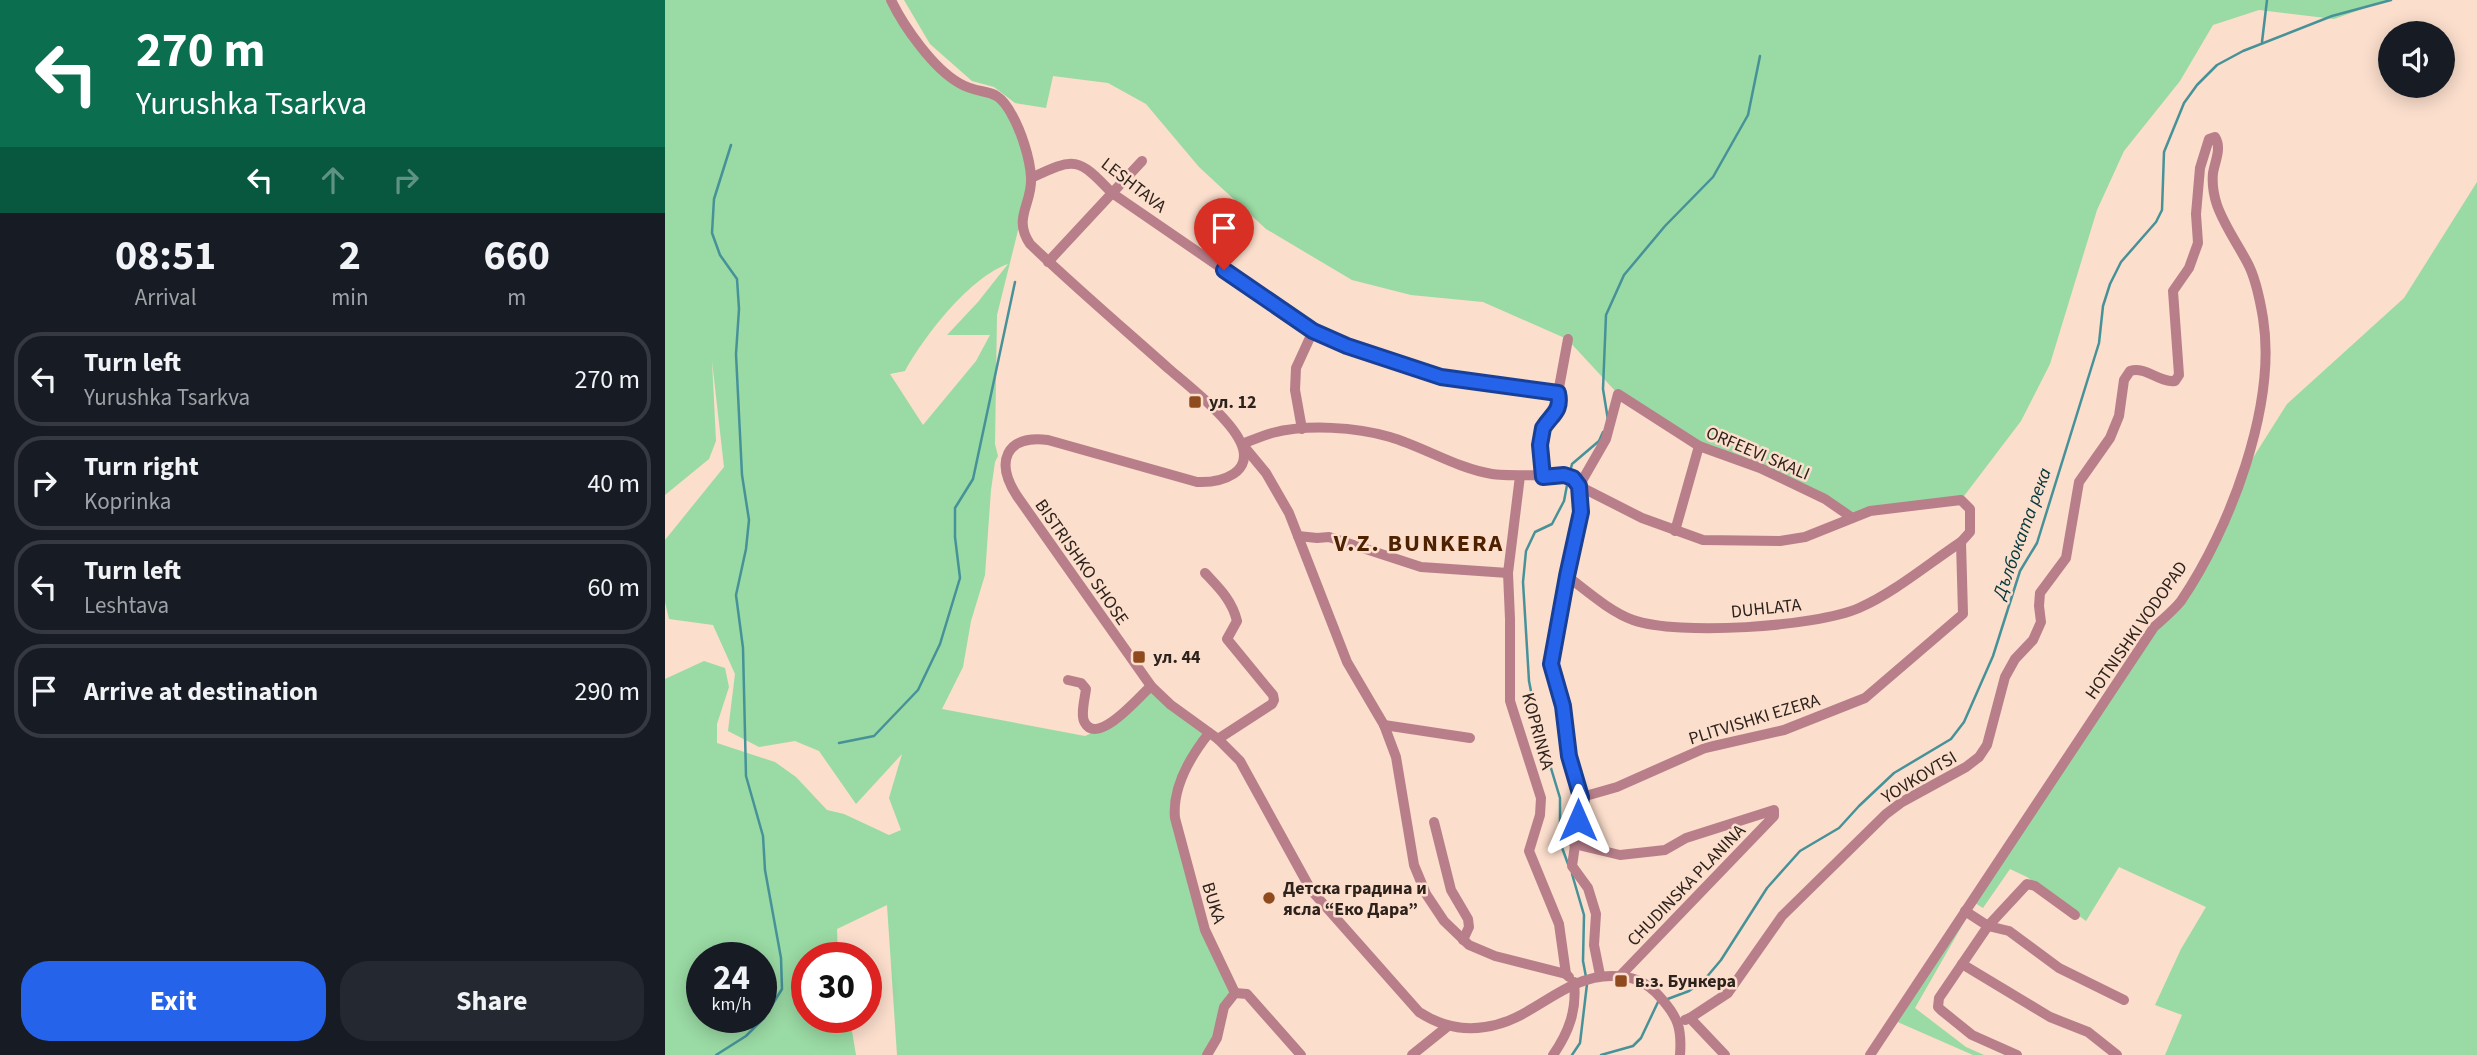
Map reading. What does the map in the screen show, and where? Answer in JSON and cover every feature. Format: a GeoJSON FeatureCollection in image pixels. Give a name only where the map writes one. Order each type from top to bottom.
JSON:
{"type":"FeatureCollection","features":[{"type":"Feature","properties":{"kind":"street"},"geometry":{"type":"LineString","coordinates":[[891,0],[904,24],[939,67],[959,83],[973,89],[989,91],[1002,99],[1014,117],[1031,178],[1021,223],[1024,236],[1030,244],[1187,385],[1232,429],[1266,473],[1289,513],[1347,662],[1384,724],[1396,757],[1411,851],[1426,894],[1444,921],[1463,940],[1477,949],[1566,974],[1574,982],[1576,1002],[1572,1020],[1553,1055]]}},
{"type":"Feature","properties":{"kind":"street","name":"HOTNISHKI VODOPAD"},"geometry":{"type":"LineString","coordinates":[[1870,1055],[2154,627],[2179,603],[2207,556],[2244,472],[2260,405],[2265,358],[2263,320],[2249,264],[2222,218],[2216,201],[2213,176],[2218,149],[2215,137]]}},
{"type":"Feature","properties":{"kind":"street","name":"YOVKOVTSI"},"geometry":{"type":"LineString","coordinates":[[1690,1018],[1728,993],[1782,916],[1886,814],[1966,766],[1979,757],[1987,746],[2005,677],[2015,659],[2032,640],[2041,622],[2041,593],[2066,558],[2079,482],[2110,438],[2119,415],[2124,380],[2130,371],[2137,369],[2168,382],[2175,381],[2179,375],[2173,291],[2189,268],[2198,243],[2196,214],[2200,168],[2209,139],[2215,137]]}},
{"type":"Feature","properties":{"kind":"street"},"geometry":{"type":"LineString","coordinates":[[1048,261],[1142,160]]}},
{"type":"Feature","properties":{"kind":"street","name":"LESHTAVA"},"geometry":{"type":"LineString","coordinates":[[1031,178],[1063,163],[1079,164],[1093,173],[1112,193],[1313,331],[1347,346],[1441,377],[1558,393]]}},
{"type":"Feature","properties":{"kind":"street"},"geometry":{"type":"LineString","coordinates":[[1302,429],[1295,390],[1296,368],[1313,331]]}},
{"type":"Feature","properties":{"kind":"street"},"geometry":{"type":"LineString","coordinates":[[1543,477],[1540,445],[1543,428],[1558,411],[1558,393],[1567,339]]}},
{"type":"Feature","properties":{"kind":"street","name":"ORFEEVI SKALI"},"geometry":{"type":"LineString","coordinates":[[1579,486],[1606,439],[1618,394],[1699,446],[1782,478],[1825,499],[1851,517]]}},
{"type":"Feature","properties":{"kind":"street"},"geometry":{"type":"LineString","coordinates":[[1242,444],[1272,433],[1302,429],[1340,429],[1389,437],[1491,474],[1543,477],[1564,475],[1573,478],[1579,486],[1642,518],[1703,540],[1780,541],[1805,537],[1870,511],[1961,500],[1970,509],[1972,523],[1971,532],[1961,541]]}},
{"type":"Feature","properties":{"kind":"street","name":"BISTRISHKO SHOSE"},"geometry":{"type":"LineString","coordinates":[[1242,444],[1243,455],[1237,472],[1230,478],[1197,482],[1048,440],[1033,439],[1015,445],[1006,459],[1006,477],[1010,487],[1151,686],[1171,705],[1231,750],[1247,771],[1300,871],[1322,905],[1409,1003],[1432,1020],[1448,1026],[1487,1027],[1534,1008],[1574,982],[1600,975],[1620,976],[1633,977],[1646,984],[1668,1006],[1679,1023]]}},
{"type":"Feature","properties":{"kind":"street"},"geometry":{"type":"LineString","coordinates":[[1675,531],[1699,446]]}},
{"type":"Feature","properties":{"kind":"street","name":"KOPRINKA"},"geometry":{"type":"LineString","coordinates":[[1520,476],[1508,573],[1510,701],[1541,798],[1540,815],[1529,851],[1559,924],[1566,974]]}},
{"type":"Feature","properties":{"kind":"street"},"geometry":{"type":"LineString","coordinates":[[1579,486],[1581,512],[1551,664],[1563,706],[1569,756],[1581,797],[1572,866],[1588,888],[1596,914],[1594,945],[1600,975]]}},
{"type":"Feature","properties":{"kind":"street"},"geometry":{"type":"LineString","coordinates":[[1298,536],[1329,537],[1420,567],[1508,573]]}},
{"type":"Feature","properties":{"kind":"street","name":"DUHLATA"},"geometry":{"type":"LineString","coordinates":[[1567,576],[1633,620],[1674,628],[1724,629],[1826,618],[1856,610],[1875,601],[1961,541]]}},
{"type":"Feature","properties":{"kind":"street","name":"PLITVISHKI EZERA"},"geometry":{"type":"LineString","coordinates":[[1581,797],[1617,788],[1705,748],[1784,730],[1865,698],[1963,614],[1961,541]]}},
{"type":"Feature","properties":{"kind":"street"},"geometry":{"type":"LineString","coordinates":[[1205,573],[1234,608],[1237,621],[1227,639],[1273,695],[1274,700],[1272,704],[1213,736]]}},
{"type":"Feature","properties":{"kind":"street"},"geometry":{"type":"LineString","coordinates":[[1068,680],[1081,683],[1086,689],[1083,719],[1091,729],[1100,730],[1111,724],[1151,686]]}},
{"type":"Feature","properties":{"kind":"street"},"geometry":{"type":"LineString","coordinates":[[1384,724],[1470,738]]}},
{"type":"Feature","properties":{"kind":"street","name":"BUKA"},"geometry":{"type":"LineString","coordinates":[[1213,736],[1194,753],[1173,802],[1182,850],[1205,930],[1235,993]]}},
{"type":"Feature","properties":{"kind":"street","name":"CHUDINSKA PLANINA"},"geometry":{"type":"LineString","coordinates":[[1574,844],[1620,855],[1665,850],[1685,838],[1774,810],[1774,816],[1620,976]]}},
{"type":"Feature","properties":{"kind":"street"},"geometry":{"type":"LineString","coordinates":[[1434,822],[1451,890],[1468,919],[1469,927],[1463,940]]}},
{"type":"Feature","properties":{"kind":"street"},"geometry":{"type":"LineString","coordinates":[[2017,1055],[1972,1035],[1938,1007],[1939,998],[1988,926],[2027,884],[2035,886],[2075,915]]}},
{"type":"Feature","properties":{"kind":"street"},"geometry":{"type":"LineString","coordinates":[[1965,911],[1988,926],[2009,932],[2059,968],[2124,1000]]}},
{"type":"Feature","properties":{"kind":"street"},"geometry":{"type":"LineString","coordinates":[[1962,964],[2050,1017],[2088,1032],[2117,1055]]}},
{"type":"Feature","properties":{"kind":"street"},"geometry":{"type":"LineString","coordinates":[[1206,1055],[1217,1038],[1224,1007],[1235,993],[1247,994],[1301,1055]]}},
{"type":"Feature","properties":{"kind":"street"},"geometry":{"type":"LineString","coordinates":[[1680,1055],[1679,1023],[1690,1018],[1725,1055]]}},
{"type":"Feature","properties":{"kind":"street"},"geometry":{"type":"LineString","coordinates":[[1412,1055],[1448,1026]]}},
{"type":"Feature","properties":{"kind":"green space"},"geometry":{"type":"Polygon","coordinates":[[[665,0],[891,0],[904,24],[959,83],[989,91],[1014,117],[1031,178],[997,315],[995,444],[998,456],[991,490],[985,575],[971,621],[963,667],[942,709],[1085,736],[1111,724],[1151,686],[1209,733],[1173,802],[1194,889],[1235,993],[1207,1055],[897,1055],[887,905],[837,929],[837,942],[791,942],[791,1033],[852,1033],[856,1055],[665,1055],[665,679],[704,661],[725,668],[729,687],[717,724],[717,743],[775,762],[796,777],[827,810],[844,814],[889,835],[901,830],[889,798],[902,754],[856,804],[819,751],[795,741],[759,747],[728,731],[735,674],[713,625],[669,619],[665,602],[665,540],[724,467],[712,361],[716,441],[709,459],[665,495],[665,0]],[[1008,264],[993,271],[964,294],[936,325],[905,371],[890,374],[923,425],[976,361],[990,335],[947,335],[1008,264]]]}},
{"type":"Feature","properties":{"kind":"green space"},"geometry":{"type":"Polygon","coordinates":[[[904,0],[2388,0],[2334,19],[2259,10],[2213,25],[2180,81],[2124,151],[2097,210],[2050,364],[2021,421],[1961,500],[1851,517],[1825,499],[1699,446],[1618,394],[1567,339],[1483,302],[1411,295],[1352,280],[1266,229],[1199,167],[1146,104],[1108,83],[1053,76],[1046,108],[1015,103],[994,87],[972,81],[930,44],[904,0]]]}},
{"type":"Feature","properties":{"kind":"green space"},"geometry":{"type":"Polygon","coordinates":[[[2477,182],[2477,1055],[2165,1055],[2182,1015],[2155,1005],[2181,949],[2206,907],[2119,867],[2086,921],[2027,877],[2010,869],[1983,908],[1975,903],[1915,1008],[1966,1047],[1984,1055],[1973,1055],[1893,1020],[2154,627],[2179,603],[2207,556],[2244,472],[2287,404],[2404,298],[2477,182]]]}},
{"type":"Feature","properties":{"kind":"waterway"},"geometry":{"type":"LineString","coordinates":[[2262,42],[2267,0]]}},
{"type":"Feature","properties":{"kind":"waterway","name":"Дълбоката река"},"geometry":{"type":"LineString","coordinates":[[1665,1000],[1689,991],[1705,979],[1721,960],[1767,888],[1800,851],[1839,828],[1894,773],[1951,739],[1964,722],[1993,656],[2020,571],[2037,543],[2099,343],[2103,306],[2110,284],[2121,262],[2156,222],[2162,210],[2164,152],[2184,103],[2197,85],[2217,65],[2243,51],[2332,16],[2391,0]]}},
{"type":"Feature","properties":{"kind":"waterway"},"geometry":{"type":"LineString","coordinates":[[1608,420],[1603,389],[1606,315],[1624,275],[1665,226],[1713,177],[1748,115],[1760,56]]}},
{"type":"Feature","properties":{"kind":"waterway"},"geometry":{"type":"LineString","coordinates":[[716,1055],[746,1036],[764,1018],[782,989],[781,958],[765,870],[763,836],[746,776],[743,648],[736,595],[749,520],[742,475],[736,354],[739,309],[737,279],[720,255],[712,233],[714,199],[731,145]]}},
{"type":"Feature","properties":{"kind":"waterway"},"geometry":{"type":"LineString","coordinates":[[839,743],[874,736],[918,690],[940,644],[960,578],[955,508],[973,479],[1015,282]]}},
{"type":"Feature","properties":{"kind":"waterway"},"geometry":{"type":"LineString","coordinates":[[1571,468],[1572,464],[1599,441],[1603,432]]}},
{"type":"Feature","properties":{"kind":"waterway"},"geometry":{"type":"LineString","coordinates":[[1568,480],[1564,501],[1552,524],[1535,532],[1526,551],[1523,582],[1529,681],[1537,722],[1560,798],[1560,842],[1568,864]]}},
{"type":"Feature","properties":{"kind":"waterway"},"geometry":{"type":"LineString","coordinates":[[1572,874],[1584,915],[1583,961],[1586,977]]}},
{"type":"Feature","properties":{"kind":"waterway"},"geometry":{"type":"LineString","coordinates":[[1572,1055],[1580,1043],[1587,984]]}},
{"type":"Feature","properties":{"kind":"waterway","name":"Дълбоката река"},"geometry":{"type":"LineString","coordinates":[[1601,1055],[1633,1046],[1641,1038],[1658,1002]]}},
{"type":"Feature","properties":{"kind":"place","name":"ул. 12"},"geometry":{"type":"Point","coordinates":[1195,402]}},
{"type":"Feature","properties":{"kind":"place","name":"ул. 44"},"geometry":{"type":"Point","coordinates":[1139,657]}},
{"type":"Feature","properties":{"kind":"place","name":"Детска градина и ясла “Еко Дара”"},"geometry":{"type":"Point","coordinates":[1269,898]}},
{"type":"Feature","properties":{"kind":"place","name":"в.з. Бункера"},"geometry":{"type":"Point","coordinates":[1621,981]}},
{"type":"Feature","properties":{"kind":"district","name":"V.Z. BUNKERA"},"geometry":{"type":"Point","coordinates":[1419,543]}},
{"type":"Feature","properties":{"kind":"route"},"geometry":{"type":"LineString","coordinates":[[1224,270],[1313,331],[1347,346],[1441,377],[1491,386],[1558,393],[1558,411],[1548,419],[1543,428],[1540,445],[1541,467],[1543,477],[1564,475],[1573,478],[1579,486],[1581,512],[1551,664],[1563,706],[1569,756],[1581,797],[1578,820]]}}]}
